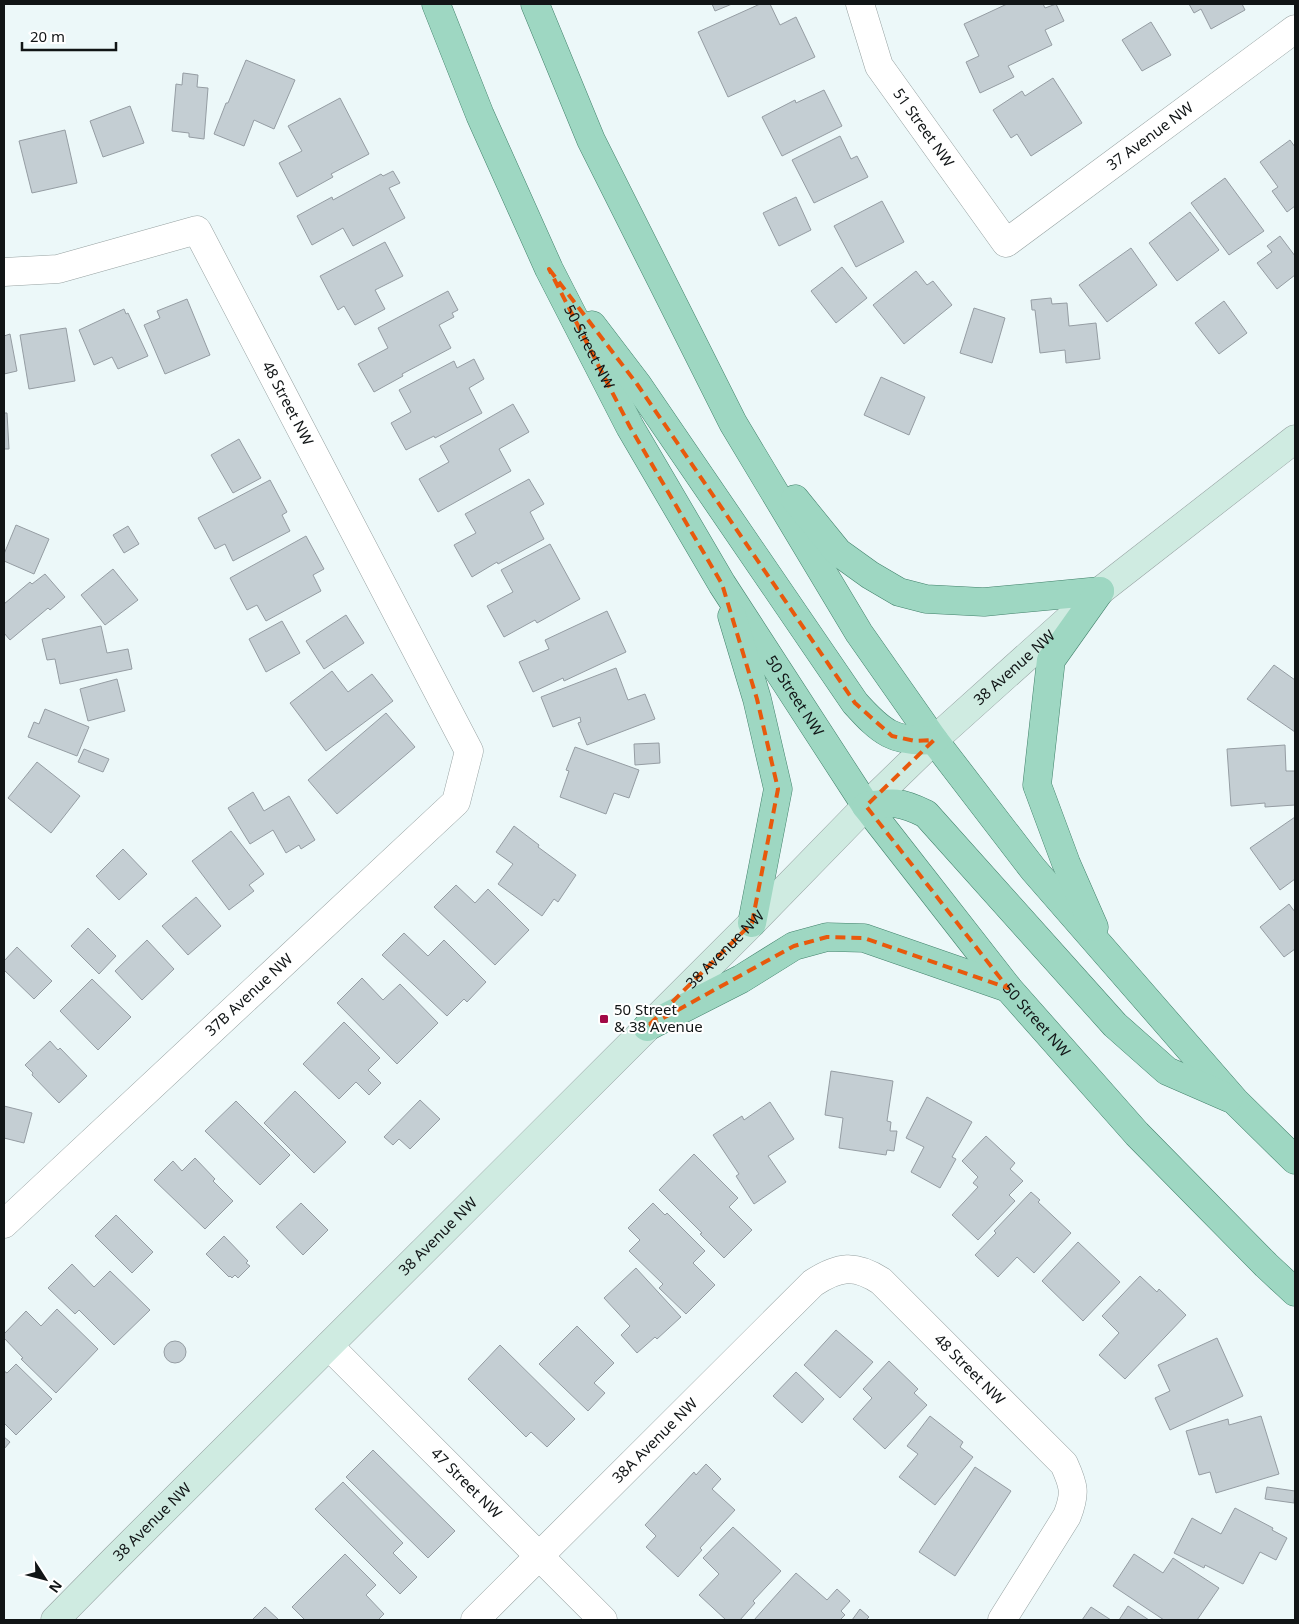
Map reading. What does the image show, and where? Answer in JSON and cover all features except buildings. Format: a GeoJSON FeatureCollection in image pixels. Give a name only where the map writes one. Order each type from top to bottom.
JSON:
{"type":"FeatureCollection","features":[{"type":"Feature","properties":{"kind":"main road","name":"50 Street NW"},"geometry":{"type":"LineString","coordinates":[[436,4],[480,115],[549,269],[630,427],[722,584],[866,806],[1008,988],[1137,1134],[1295,1292]]}},
{"type":"Feature","properties":{"kind":"main road"},"geometry":{"type":"LineString","coordinates":[[535,4],[591,140],[733,423],[859,633],[934,740],[1034,869],[1107,956],[1235,1101],[1295,1160]]}},
{"type":"Feature","properties":{"kind":"main road"},"geometry":{"type":"LineString","coordinates":[[549,269],[637,384],[855,703],[873,723],[892,736],[914,741],[934,740]]}},
{"type":"Feature","properties":{"kind":"main road"},"geometry":{"type":"LineString","coordinates":[[733,423],[838,552],[870,575],[899,592],[926,599],[984,602],[1100,591]]}},
{"type":"Feature","properties":{"kind":"main road"},"geometry":{"type":"LineString","coordinates":[[722,584],[758,699],[778,790],[752,922]]}},
{"type":"Feature","properties":{"kind":"main road"},"geometry":{"type":"LineString","coordinates":[[1100,591],[1051,660],[1038,785],[1066,864],[1107,956]]}},
{"type":"Feature","properties":{"kind":"main road"},"geometry":{"type":"LineString","coordinates":[[866,806],[894,802],[909,805],[926,814],[1115,1025],[1167,1071],[1235,1101]]}},
{"type":"Feature","properties":{"kind":"main road"},"geometry":{"type":"LineString","coordinates":[[647,1027],[740,979],[794,946],[827,937],[864,938],[1008,988]]}},
{"type":"Feature","properties":{"kind":"street","name":"51 Street NW"},"geometry":{"type":"LineString","coordinates":[[860,4],[879,66],[1006,243]]}},
{"type":"Feature","properties":{"kind":"street","name":"37 Avenue NW"},"geometry":{"type":"LineString","coordinates":[[1006,243],[1295,29]]}},
{"type":"Feature","properties":{"kind":"street","name":"48 Street NW"},"geometry":{"type":"LineString","coordinates":[[4,272],[58,269],[197,230],[469,751]]}},
{"type":"Feature","properties":{"kind":"street","name":"38 Avenue NW"},"geometry":{"type":"LineString","coordinates":[[55,1620],[934,740],[1100,591],[1295,439]]}},
{"type":"Feature","properties":{"kind":"street","name":"37B Avenue NW"},"geometry":{"type":"LineString","coordinates":[[4,1224],[456,802],[469,751]]}},
{"type":"Feature","properties":{"kind":"street","name":"48 Street NW"},"geometry":{"type":"LineString","coordinates":[[839,1269],[855,1269],[869,1273],[881,1281],[1064,1464],[1072,1480],[1074,1498],[1067,1516],[1002,1620]]}},
{"type":"Feature","properties":{"kind":"street","name":"38A Avenue NW"},"geometry":{"type":"LineString","coordinates":[[475,1620],[814,1284],[827,1274],[839,1269]]}},
{"type":"Feature","properties":{"kind":"street","name":"47 Street NW"},"geometry":{"type":"LineString","coordinates":[[329,1346],[603,1620]]}},
{"type":"Feature","properties":{"kind":"highlighted area"},"geometry":{"type":"Polygon","coordinates":[[[549,269],[637,384],[855,703],[892,736],[915,741],[934,740],[866,806],[1008,988],[864,938],[827,937],[794,946],[647,1027],[752,923],[778,789],[757,699],[722,584],[630,427],[549,269]]]}},
{"type":"Feature","properties":{"kind":"place","name":"50 Street & 38 Avenue"},"geometry":{"type":"Point","coordinates":[604,1019]}}]}
